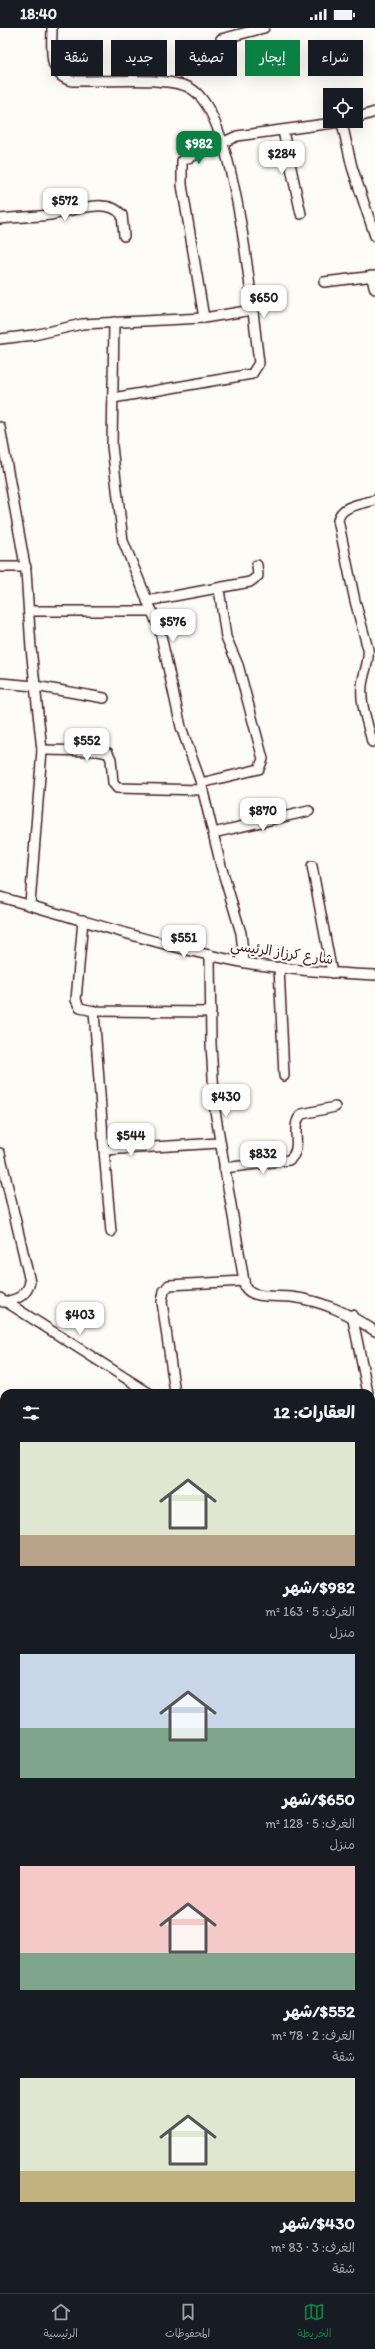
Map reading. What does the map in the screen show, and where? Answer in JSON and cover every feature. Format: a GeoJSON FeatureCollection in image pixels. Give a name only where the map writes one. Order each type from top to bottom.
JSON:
{"type":"FeatureCollection","features":[{"type":"Feature","properties":{"kind":"street"},"geometry":{"type":"LineString","coordinates":[[52,28],[52,59],[57,75],[72,82],[181,84],[191,88],[205,102],[212,113],[228,161],[246,247],[259,363],[252,374],[113,398]]}},
{"type":"Feature","properties":{"kind":"street"},"geometry":{"type":"LineString","coordinates":[[221,39],[264,28]]}},
{"type":"Feature","properties":{"kind":"street"},"geometry":{"type":"LineString","coordinates":[[363,116],[375,112]]}},
{"type":"Feature","properties":{"kind":"street"},"geometry":{"type":"LineString","coordinates":[[204,318],[191,243],[181,166],[184,160],[236,136],[264,131],[283,131],[323,125]]}},
{"type":"Feature","properties":{"kind":"street"},"geometry":{"type":"LineString","coordinates":[[346,128],[352,166],[375,236]]}},
{"type":"Feature","properties":{"kind":"street"},"geometry":{"type":"LineString","coordinates":[[283,131],[301,214]]}},
{"type":"Feature","properties":{"kind":"street"},"geometry":{"type":"LineString","coordinates":[[0,219],[51,215],[83,207],[104,206],[115,210],[122,215],[124,236]]}},
{"type":"Feature","properties":{"kind":"street"},"geometry":{"type":"LineString","coordinates":[[324,282],[373,276],[375,289]]}},
{"type":"Feature","properties":{"kind":"street"},"geometry":{"type":"LineString","coordinates":[[0,339],[34,335],[82,324],[204,318],[252,310]]}},
{"type":"Feature","properties":{"kind":"street"},"geometry":{"type":"LineString","coordinates":[[114,322],[113,462],[123,541],[160,631],[181,728],[202,786],[213,833],[241,933],[244,962]]}},
{"type":"Feature","properties":{"kind":"street"},"geometry":{"type":"LineString","coordinates":[[0,428],[26,567],[35,686],[42,750],[30,904]]}},
{"type":"Feature","properties":{"kind":"street"},"geometry":{"type":"LineString","coordinates":[[372,742],[362,694],[362,684],[369,657],[368,649],[355,601],[338,520],[339,515],[346,509],[375,500]]}},
{"type":"Feature","properties":{"kind":"street"},"geometry":{"type":"LineString","coordinates":[[147,601],[219,589],[255,580],[258,572],[256,565]]}},
{"type":"Feature","properties":{"kind":"street"},"geometry":{"type":"LineString","coordinates":[[0,567],[26,567]]}},
{"type":"Feature","properties":{"kind":"street"},"geometry":{"type":"LineString","coordinates":[[42,750],[98,751],[108,753],[110,756],[113,783],[117,788],[202,786],[259,769],[263,759],[238,665],[226,637],[219,589]]}},
{"type":"Feature","properties":{"kind":"street"},"geometry":{"type":"LineString","coordinates":[[29,611],[152,611]]}},
{"type":"Feature","properties":{"kind":"street"},"geometry":{"type":"LineString","coordinates":[[0,683],[35,686],[104,698]]}},
{"type":"Feature","properties":{"kind":"street"},"geometry":{"type":"LineString","coordinates":[[213,833],[309,812]]}},
{"type":"Feature","properties":{"kind":"street"},"geometry":{"type":"LineString","coordinates":[[312,866],[332,973]]}},
{"type":"Feature","properties":{"kind":"street","name":"شارع كرزاز الرئيسي"},"geometry":{"type":"LineString","coordinates":[[0,897],[30,904],[210,955],[279,967],[332,973],[375,975]]}},
{"type":"Feature","properties":{"kind":"street"},"geometry":{"type":"LineString","coordinates":[[83,920],[76,1000],[77,1005],[83,1010],[94,1012],[210,1012]]}},
{"type":"Feature","properties":{"kind":"street"},"geometry":{"type":"LineString","coordinates":[[210,955],[210,1012],[215,1111],[219,1143],[245,1287],[252,1294],[306,1299],[334,1307],[352,1315],[375,1331]]}},
{"type":"Feature","properties":{"kind":"street"},"geometry":{"type":"LineString","coordinates":[[279,967],[284,1076]]}},
{"type":"Feature","properties":{"kind":"street"},"geometry":{"type":"LineString","coordinates":[[94,1012],[111,1232]]}},
{"type":"Feature","properties":{"kind":"street"},"geometry":{"type":"LineString","coordinates":[[224,1168],[289,1160],[296,1149],[296,1123],[298,1117],[302,1114],[335,1107]]}},
{"type":"Feature","properties":{"kind":"street"},"geometry":{"type":"LineString","coordinates":[[104,1150],[219,1143]]}},
{"type":"Feature","properties":{"kind":"street"},"geometry":{"type":"LineString","coordinates":[[0,1153],[30,1282],[28,1289],[22,1296],[2,1301]]}},
{"type":"Feature","properties":{"kind":"street"},"geometry":{"type":"LineString","coordinates":[[174,1389],[162,1310],[164,1291],[169,1285],[244,1281]]}},
{"type":"Feature","properties":{"kind":"street"},"geometry":{"type":"LineString","coordinates":[[2,1301],[143,1389]]}},
{"type":"Feature","properties":{"kind":"street"},"geometry":{"type":"LineString","coordinates":[[352,1315],[367,1389]]}}]}
